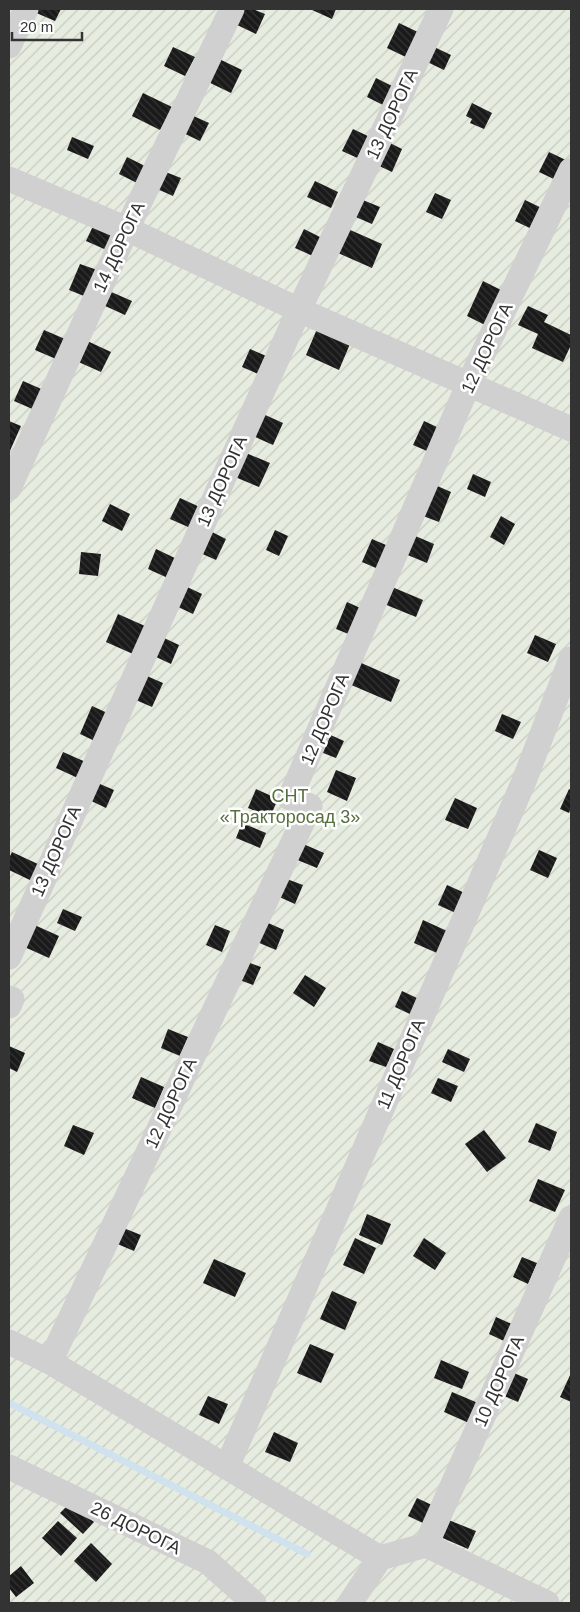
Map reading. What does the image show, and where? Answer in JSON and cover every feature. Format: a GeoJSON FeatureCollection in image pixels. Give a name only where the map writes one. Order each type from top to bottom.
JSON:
{"type":"FeatureCollection","features":[{"type":"Feature","properties":{"kind":"street"},"geometry":{"type":"LineString","coordinates":[[9,46],[26,9]]}},
{"type":"Feature","properties":{"kind":"street","name":"14 ДОРОГА"},"geometry":{"type":"LineString","coordinates":[[9,488],[127,229],[232,9]]}},
{"type":"Feature","properties":{"kind":"street","name":"13 ДОРОГА"},"geometry":{"type":"LineString","coordinates":[[9,956],[299,310],[441,9]]}},
{"type":"Feature","properties":{"kind":"street","name":"12 ДОРОГА"},"geometry":{"type":"LineString","coordinates":[[50,1362],[310,806],[290,798],[469,383],[571,170]]}},
{"type":"Feature","properties":{"kind":"street"},"geometry":{"type":"LineString","coordinates":[[9,179],[127,229],[299,310],[571,429]]}},
{"type":"Feature","properties":{"kind":"street","name":"11 ДОРОГА"},"geometry":{"type":"LineString","coordinates":[[227,1467],[524,781],[571,659]]}},
{"type":"Feature","properties":{"kind":"street"},"geometry":{"type":"LineString","coordinates":[[9,998],[12,1000],[9,1006]]}},
{"type":"Feature","properties":{"kind":"street","name":"10 ДОРОГА"},"geometry":{"type":"LineString","coordinates":[[426,1545],[571,1218]]}},
{"type":"Feature","properties":{"kind":"street"},"geometry":{"type":"LineString","coordinates":[[9,1342],[50,1362],[380,1558]]}},
{"type":"Feature","properties":{"kind":"street","name":"26 ДОРОГА"},"geometry":{"type":"LineString","coordinates":[[9,1467],[208,1562],[254,1603]]}},
{"type":"Feature","properties":{"kind":"street"},"geometry":{"type":"LineString","coordinates":[[350,1603],[380,1558],[426,1545],[547,1603]]}},
{"type":"Feature","properties":{"kind":"green space","name":"СНТ «Тракторосад 3»"},"geometry":{"type":"Polygon","coordinates":[[[9,9],[571,9],[571,1603],[9,1603],[9,9]]]}},
{"type":"Feature","properties":{"kind":"building"},"geometry":{"type":"Polygon","coordinates":[[[35,9],[61,9],[55,21],[34,12],[35,9]]]}},
{"type":"Feature","properties":{"kind":"building"},"geometry":{"type":"Polygon","coordinates":[[[242,9],[253,9],[265,14],[256,34],[235,24],[242,9]]]}},
{"type":"Feature","properties":{"kind":"building"},"geometry":{"type":"Polygon","coordinates":[[[310,9],[336,9],[332,19],[310,9]]]}},
{"type":"Feature","properties":{"kind":"building"},"geometry":{"type":"Polygon","coordinates":[[[399,23],[422,34],[410,59],[387,48],[399,23]]]}},
{"type":"Feature","properties":{"kind":"building"},"geometry":{"type":"Polygon","coordinates":[[[430,45],[451,55],[444,70],[423,60],[430,45]]]}},
{"type":"Feature","properties":{"kind":"building"},"geometry":{"type":"Polygon","coordinates":[[[173,47],[195,57],[185,76],[164,66],[173,47]]]}},
{"type":"Feature","properties":{"kind":"building"},"geometry":{"type":"Polygon","coordinates":[[[215,57],[242,70],[231,93],[204,80],[215,57]]]}},
{"type":"Feature","properties":{"kind":"building"},"geometry":{"type":"Polygon","coordinates":[[[376,78],[396,88],[387,107],[367,97],[376,78]]]}},
{"type":"Feature","properties":{"kind":"building"},"geometry":{"type":"Polygon","coordinates":[[[143,93],[172,107],[160,130],[132,116],[143,93]]]}},
{"type":"Feature","properties":{"kind":"building"},"geometry":{"type":"Polygon","coordinates":[[[472,103],[492,113],[484,129],[470,123],[472,119],[466,116],[472,103]]]}},
{"type":"Feature","properties":{"kind":"building"},"geometry":{"type":"Polygon","coordinates":[[[189,114],[209,123],[200,141],[181,132],[189,114]]]}},
{"type":"Feature","properties":{"kind":"building"},"geometry":{"type":"Polygon","coordinates":[[[353,129],[372,138],[362,160],[342,151],[353,129]]]}},
{"type":"Feature","properties":{"kind":"building"},"geometry":{"type":"Polygon","coordinates":[[[72,137],[94,146],[88,159],[67,150],[72,137]]]}},
{"type":"Feature","properties":{"kind":"building"},"geometry":{"type":"Polygon","coordinates":[[[386,141],[402,149],[392,172],[375,164],[386,141]]]}},
{"type":"Feature","properties":{"kind":"building"},"geometry":{"type":"Polygon","coordinates":[[[549,152],[570,162],[560,182],[539,172],[549,152]]]}},
{"type":"Feature","properties":{"kind":"building"},"geometry":{"type":"Polygon","coordinates":[[[127,157],[145,166],[137,183],[119,174],[127,157]]]}},
{"type":"Feature","properties":{"kind":"building"},"geometry":{"type":"Polygon","coordinates":[[[163,171],[181,178],[173,196],[155,188],[163,171]]]}},
{"type":"Feature","properties":{"kind":"building"},"geometry":{"type":"Polygon","coordinates":[[[315,181],[338,192],[331,208],[307,197],[315,181]]]}},
{"type":"Feature","properties":{"kind":"building"},"geometry":{"type":"Polygon","coordinates":[[[435,193],[451,200],[442,219],[426,212],[435,193]]]}},
{"type":"Feature","properties":{"kind":"building"},"geometry":{"type":"Polygon","coordinates":[[[358,198],[380,207],[372,224],[351,215],[358,198]]]}},
{"type":"Feature","properties":{"kind":"building"},"geometry":{"type":"Polygon","coordinates":[[[525,200],[548,211],[538,232],[515,221],[525,200]]]}},
{"type":"Feature","properties":{"kind":"building"},"geometry":{"type":"Polygon","coordinates":[[[94,224],[119,235],[111,252],[86,241],[94,224]]]}},
{"type":"Feature","properties":{"kind":"building"},"geometry":{"type":"Polygon","coordinates":[[[304,229],[324,239],[315,257],[295,248],[304,229]]]}},
{"type":"Feature","properties":{"kind":"building"},"geometry":{"type":"Polygon","coordinates":[[[348,229],[382,244],[372,268],[338,253],[348,229]]]}},
{"type":"Feature","properties":{"kind":"building"},"geometry":{"type":"Polygon","coordinates":[[[80,264],[100,271],[89,298],[69,290],[80,264]]]}},
{"type":"Feature","properties":{"kind":"building"},"geometry":{"type":"Polygon","coordinates":[[[483,281],[507,293],[491,328],[467,316],[483,281]]]}},
{"type":"Feature","properties":{"kind":"building"},"geometry":{"type":"Polygon","coordinates":[[[109,291],[132,301],[125,315],[103,305],[109,291]]]}},
{"type":"Feature","properties":{"kind":"building"},"geometry":{"type":"Polygon","coordinates":[[[528,306],[548,315],[544,322],[571,335],[571,345],[563,362],[532,348],[538,334],[518,325],[528,306]]]}},
{"type":"Feature","properties":{"kind":"building"},"geometry":{"type":"Polygon","coordinates":[[[317,329],[350,344],[339,370],[306,355],[317,329]]]}},
{"type":"Feature","properties":{"kind":"building"},"geometry":{"type":"Polygon","coordinates":[[[44,330],[65,339],[56,359],[35,350],[44,330]]]}},
{"type":"Feature","properties":{"kind":"building"},"geometry":{"type":"Polygon","coordinates":[[[83,339],[111,352],[101,372],[74,360],[83,339]]]}},
{"type":"Feature","properties":{"kind":"building"},"geometry":{"type":"Polygon","coordinates":[[[250,349],[271,358],[263,376],[242,367],[250,349]]]}},
{"type":"Feature","properties":{"kind":"building"},"geometry":{"type":"Polygon","coordinates":[[[23,381],[46,391],[37,411],[14,401],[23,381]]]}},
{"type":"Feature","properties":{"kind":"building"},"geometry":{"type":"Polygon","coordinates":[[[263,414],[283,423],[273,445],[253,436],[263,414]]]}},
{"type":"Feature","properties":{"kind":"building"},"geometry":{"type":"Polygon","coordinates":[[[9,421],[21,426],[9,453],[9,421]]]}},
{"type":"Feature","properties":{"kind":"building"},"geometry":{"type":"Polygon","coordinates":[[[424,421],[437,427],[427,451],[413,445],[424,421]]]}},
{"type":"Feature","properties":{"kind":"building"},"geometry":{"type":"Polygon","coordinates":[[[246,453],[270,463],[259,487],[235,477],[246,453]]]}},
{"type":"Feature","properties":{"kind":"building"},"geometry":{"type":"Polygon","coordinates":[[[473,474],[491,482],[485,497],[467,489],[473,474]]]}},
{"type":"Feature","properties":{"kind":"building"},"geometry":{"type":"Polygon","coordinates":[[[435,485],[451,492],[439,522],[423,516],[435,485]]]}},
{"type":"Feature","properties":{"kind":"building"},"geometry":{"type":"Polygon","coordinates":[[[180,498],[204,509],[195,530],[170,519],[180,498]]]}},
{"type":"Feature","properties":{"kind":"building"},"geometry":{"type":"Polygon","coordinates":[[[110,504],[130,514],[122,531],[102,521],[110,504]]]}},
{"type":"Feature","properties":{"kind":"building"},"geometry":{"type":"Polygon","coordinates":[[[501,516],[515,524],[504,545],[490,537],[501,516]]]}},
{"type":"Feature","properties":{"kind":"building"},"geometry":{"type":"Polygon","coordinates":[[[208,530],[226,539],[216,560],[198,552],[208,530]]]}},
{"type":"Feature","properties":{"kind":"building"},"geometry":{"type":"Polygon","coordinates":[[[275,530],[288,536],[279,556],[266,550],[275,530]]]}},
{"type":"Feature","properties":{"kind":"building"},"geometry":{"type":"Polygon","coordinates":[[[413,535],[434,544],[427,563],[405,554],[413,535]]]}},
{"type":"Feature","properties":{"kind":"building"},"geometry":{"type":"Polygon","coordinates":[[[372,539],[393,548],[383,571],[362,562],[372,539]]]}},
{"type":"Feature","properties":{"kind":"building"},"geometry":{"type":"Polygon","coordinates":[[[156,549],[179,560],[170,579],[148,569],[156,549]]]}},
{"type":"Feature","properties":{"kind":"building"},"geometry":{"type":"Polygon","coordinates":[[[81,552],[101,554],[98,576],[79,574],[81,552]]]}},
{"type":"Feature","properties":{"kind":"building"},"geometry":{"type":"Polygon","coordinates":[[[185,586],[202,594],[193,614],[176,606],[185,586]]]}},
{"type":"Feature","properties":{"kind":"building"},"geometry":{"type":"Polygon","coordinates":[[[392,587],[423,600],[416,617],[384,604],[392,587]]]}},
{"type":"Feature","properties":{"kind":"building"},"geometry":{"type":"Polygon","coordinates":[[[347,602],[367,611],[356,637],[336,629],[347,602]]]}},
{"type":"Feature","properties":{"kind":"building"},"geometry":{"type":"Polygon","coordinates":[[[118,614],[145,626],[133,654],[106,642],[118,614]]]}},
{"type":"Feature","properties":{"kind":"building"},"geometry":{"type":"Polygon","coordinates":[[[535,635],[556,644],[548,662],[527,653],[535,635]]]}},
{"type":"Feature","properties":{"kind":"building"},"geometry":{"type":"Polygon","coordinates":[[[162,637],[179,645],[171,664],[154,656],[162,637]]]}},
{"type":"Feature","properties":{"kind":"building"},"geometry":{"type":"Polygon","coordinates":[[[359,662],[400,680],[391,702],[349,684],[359,662]]]}},
{"type":"Feature","properties":{"kind":"building"},"geometry":{"type":"Polygon","coordinates":[[[140,673],[163,683],[152,707],[129,697],[140,673]]]}},
{"type":"Feature","properties":{"kind":"building"},"geometry":{"type":"Polygon","coordinates":[[[92,706],[112,715],[99,743],[80,734],[92,706]]]}},
{"type":"Feature","properties":{"kind":"building"},"geometry":{"type":"Polygon","coordinates":[[[502,714],[521,722],[513,739],[495,731],[502,714]]]}},
{"type":"Feature","properties":{"kind":"building"},"geometry":{"type":"Polygon","coordinates":[[[326,733],[344,741],[336,758],[318,751],[326,733]]]}},
{"type":"Feature","properties":{"kind":"building"},"geometry":{"type":"Polygon","coordinates":[[[63,752],[88,763],[80,779],[56,768],[63,752]]]}},
{"type":"Feature","properties":{"kind":"building"},"geometry":{"type":"Polygon","coordinates":[[[336,770],[356,778],[347,801],[327,792],[336,770]]]}},
{"type":"Feature","properties":{"kind":"building"},"geometry":{"type":"Polygon","coordinates":[[[93,781],[114,790],[106,808],[85,798],[93,781]]]}},
{"type":"Feature","properties":{"kind":"building"},"geometry":{"type":"Polygon","coordinates":[[[256,789],[278,799],[270,817],[248,808],[256,789]]]}},
{"type":"Feature","properties":{"kind":"building"},"geometry":{"type":"Polygon","coordinates":[[[569,789],[571,790],[571,808],[569,813],[560,809],[569,789]]]}},
{"type":"Feature","properties":{"kind":"building"},"geometry":{"type":"Polygon","coordinates":[[[455,798],[477,808],[468,829],[445,820],[455,798]]]}},
{"type":"Feature","properties":{"kind":"building"},"geometry":{"type":"Polygon","coordinates":[[[242,823],[266,833],[260,848],[236,838],[242,823]]]}},
{"type":"Feature","properties":{"kind":"building"},"geometry":{"type":"Polygon","coordinates":[[[301,843],[324,853],[317,868],[295,859],[301,843]]]}},
{"type":"Feature","properties":{"kind":"building"},"geometry":{"type":"Polygon","coordinates":[[[539,850],[557,858],[548,878],[530,870],[539,850]]]}},
{"type":"Feature","properties":{"kind":"building"},"geometry":{"type":"Polygon","coordinates":[[[12,852],[40,865],[32,881],[9,870],[9,858],[12,852]]]}},
{"type":"Feature","properties":{"kind":"building"},"geometry":{"type":"Polygon","coordinates":[[[284,878],[303,885],[295,904],[277,896],[284,878]]]}},
{"type":"Feature","properties":{"kind":"building"},"geometry":{"type":"Polygon","coordinates":[[[447,885],[467,894],[458,914],[438,905],[447,885]]]}},
{"type":"Feature","properties":{"kind":"building"},"geometry":{"type":"Polygon","coordinates":[[[63,909],[82,917],[75,931],[57,923],[63,909]]]}},
{"type":"Feature","properties":{"kind":"building"},"geometry":{"type":"Polygon","coordinates":[[[423,920],[447,931],[437,953],[414,943],[423,920]]]}},
{"type":"Feature","properties":{"kind":"building"},"geometry":{"type":"Polygon","coordinates":[[[266,922],[284,930],[276,950],[257,942],[266,922]]]}},
{"type":"Feature","properties":{"kind":"building"},"geometry":{"type":"Polygon","coordinates":[[[30,923],[59,936],[49,958],[20,945],[30,923]]]}},
{"type":"Feature","properties":{"kind":"building"},"geometry":{"type":"Polygon","coordinates":[[[215,925],[230,931],[222,952],[206,945],[215,925]]]}},
{"type":"Feature","properties":{"kind":"building"},"geometry":{"type":"Polygon","coordinates":[[[245,961],[261,967],[253,985],[237,979],[245,961]]]}},
{"type":"Feature","properties":{"kind":"building"},"geometry":{"type":"Polygon","coordinates":[[[305,975],[326,988],[314,1007],[293,993],[305,975]]]}},
{"type":"Feature","properties":{"kind":"building"},"geometry":{"type":"Polygon","coordinates":[[[402,991],[419,999],[412,1015],[395,1007],[402,991]]]}},
{"type":"Feature","properties":{"kind":"building"},"geometry":{"type":"Polygon","coordinates":[[[168,1029],[188,1037],[180,1056],[161,1048],[168,1029]]]}},
{"type":"Feature","properties":{"kind":"building"},"geometry":{"type":"Polygon","coordinates":[[[378,1042],[394,1049],[386,1067],[369,1061],[378,1042]]]}},
{"type":"Feature","properties":{"kind":"building"},"geometry":{"type":"Polygon","coordinates":[[[9,1046],[25,1053],[17,1072],[9,1068],[9,1046]]]}},
{"type":"Feature","properties":{"kind":"building"},"geometry":{"type":"Polygon","coordinates":[[[448,1049],[470,1059],[464,1072],[442,1062],[448,1049]]]}},
{"type":"Feature","properties":{"kind":"building"},"geometry":{"type":"Polygon","coordinates":[[[141,1077],[164,1087],[155,1108],[132,1098],[141,1077]]]}},
{"type":"Feature","properties":{"kind":"building"},"geometry":{"type":"Polygon","coordinates":[[[438,1078],[458,1086],[451,1102],[431,1093],[438,1078]]]}},
{"type":"Feature","properties":{"kind":"building"},"geometry":{"type":"Polygon","coordinates":[[[536,1123],[557,1132],[550,1151],[528,1142],[536,1123]]]}},
{"type":"Feature","properties":{"kind":"building"},"geometry":{"type":"Polygon","coordinates":[[[73,1125],[94,1133],[84,1155],[64,1146],[73,1125]]]}},
{"type":"Feature","properties":{"kind":"building"},"geometry":{"type":"Polygon","coordinates":[[[484,1130],[506,1158],[487,1172],[465,1144],[484,1130]]]}},
{"type":"Feature","properties":{"kind":"building"},"geometry":{"type":"Polygon","coordinates":[[[538,1179],[565,1190],[555,1212],[529,1201],[538,1179]]]}},
{"type":"Feature","properties":{"kind":"building"},"geometry":{"type":"Polygon","coordinates":[[[367,1214],[391,1224],[382,1245],[359,1235],[367,1214]]]}},
{"type":"Feature","properties":{"kind":"building"},"geometry":{"type":"Polygon","coordinates":[[[121,1227],[141,1235],[134,1251],[115,1243],[121,1227]]]}},
{"type":"Feature","properties":{"kind":"building"},"geometry":{"type":"Polygon","coordinates":[[[355,1238],[376,1248],[364,1274],[343,1265],[355,1238]]]}},
{"type":"Feature","properties":{"kind":"building"},"geometry":{"type":"Polygon","coordinates":[[[424,1238],[446,1253],[435,1270],[413,1256],[424,1238]]]}},
{"type":"Feature","properties":{"kind":"building"},"geometry":{"type":"Polygon","coordinates":[[[522,1257],[537,1263],[528,1284],[513,1277],[522,1257]]]}},
{"type":"Feature","properties":{"kind":"building"},"geometry":{"type":"Polygon","coordinates":[[[214,1259],[246,1273],[235,1297],[203,1283],[214,1259]]]}},
{"type":"Feature","properties":{"kind":"building"},"geometry":{"type":"Polygon","coordinates":[[[332,1291],[357,1302],[345,1330],[320,1319],[332,1291]]]}},
{"type":"Feature","properties":{"kind":"building"},"geometry":{"type":"Polygon","coordinates":[[[496,1317],[512,1324],[504,1341],[489,1334],[496,1317]]]}},
{"type":"Feature","properties":{"kind":"building"},"geometry":{"type":"Polygon","coordinates":[[[310,1344],[334,1354],[321,1383],[297,1373],[310,1344]]]}},
{"type":"Feature","properties":{"kind":"building"},"geometry":{"type":"Polygon","coordinates":[[[441,1360],[469,1372],[462,1389],[434,1378],[441,1360]]]}},
{"type":"Feature","properties":{"kind":"building"},"geometry":{"type":"Polygon","coordinates":[[[514,1373],[528,1379],[518,1402],[504,1396],[514,1373]]]}},
{"type":"Feature","properties":{"kind":"building"},"geometry":{"type":"Polygon","coordinates":[[[571,1373],[571,1402],[560,1397],[571,1373]]]}},
{"type":"Feature","properties":{"kind":"building"},"geometry":{"type":"Polygon","coordinates":[[[452,1392],[478,1403],[469,1423],[444,1412],[452,1392]]]}},
{"type":"Feature","properties":{"kind":"building"},"geometry":{"type":"Polygon","coordinates":[[[208,1396],[228,1404],[219,1424],[199,1415],[208,1396]]]}},
{"type":"Feature","properties":{"kind":"building"},"geometry":{"type":"Polygon","coordinates":[[[274,1432],[298,1443],[290,1462],[265,1452],[274,1432]]]}},
{"type":"Feature","properties":{"kind":"building"},"geometry":{"type":"Polygon","coordinates":[[[417,1498],[434,1506],[425,1524],[408,1516],[417,1498]]]}},
{"type":"Feature","properties":{"kind":"building"},"geometry":{"type":"Polygon","coordinates":[[[72,1501],[94,1522],[83,1534],[60,1513],[72,1501]]]}},
{"type":"Feature","properties":{"kind":"building"},"geometry":{"type":"Polygon","coordinates":[[[446,1519],[476,1531],[468,1549],[438,1536],[446,1519]]]}},
{"type":"Feature","properties":{"kind":"building"},"geometry":{"type":"Polygon","coordinates":[[[58,1521],[77,1538],[61,1556],[42,1538],[58,1521]]]}},
{"type":"Feature","properties":{"kind":"building"},"geometry":{"type":"Polygon","coordinates":[[[91,1543],[112,1564],[96,1582],[74,1561],[91,1543]]]}},
{"type":"Feature","properties":{"kind":"building"},"geometry":{"type":"Polygon","coordinates":[[[21,1566],[34,1583],[16,1597],[9,1588],[9,1576],[21,1566]]]}},
{"type":"Feature","properties":{"kind":"waterway"},"geometry":{"type":"LineString","coordinates":[[9,1403],[307,1554]]}}]}
